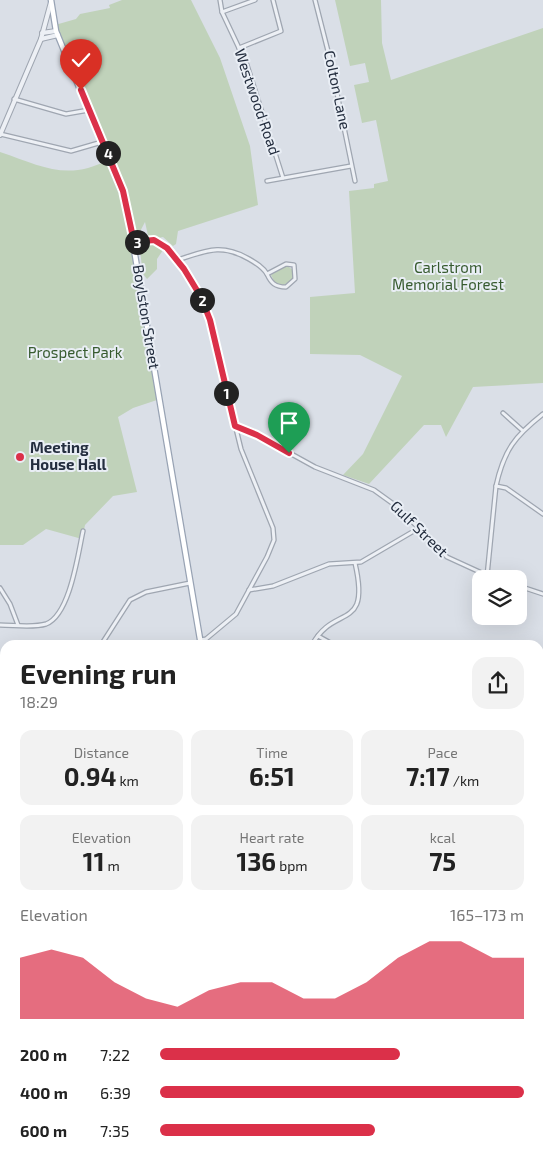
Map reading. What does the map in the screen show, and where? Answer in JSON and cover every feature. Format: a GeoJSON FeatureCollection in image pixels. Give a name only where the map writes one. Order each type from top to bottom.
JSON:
{"type":"FeatureCollection","features":[{"type":"Feature","properties":{"kind":"main road","name":"Boylston Street"},"geometry":{"type":"LineString","coordinates":[[51,1],[57,33],[126,202],[200,640]]}},
{"type":"Feature","properties":{"kind":"street","name":"Westwood Road"},"geometry":{"type":"LineString","coordinates":[[220,0],[222,12],[239,48],[284,178]]}},
{"type":"Feature","properties":{"kind":"street"},"geometry":{"type":"LineString","coordinates":[[222,12],[255,0]]}},
{"type":"Feature","properties":{"kind":"street"},"geometry":{"type":"LineString","coordinates":[[239,48],[281,31],[273,0]]}},
{"type":"Feature","properties":{"kind":"street","name":"Colton Lane"},"geometry":{"type":"LineString","coordinates":[[315,0],[330,59],[355,181]]}},
{"type":"Feature","properties":{"kind":"street"},"geometry":{"type":"LineString","coordinates":[[51,1],[41,39],[0,134],[66,150],[79,150],[103,142]]}},
{"type":"Feature","properties":{"kind":"street"},"geometry":{"type":"LineString","coordinates":[[42,34],[57,33]]}},
{"type":"Feature","properties":{"kind":"street"},"geometry":{"type":"LineString","coordinates":[[41,39],[57,33]]}},
{"type":"Feature","properties":{"kind":"street"},"geometry":{"type":"LineString","coordinates":[[14,99],[66,114],[77,114],[89,110]]}},
{"type":"Feature","properties":{"kind":"street"},"geometry":{"type":"LineString","coordinates":[[267,181],[351,166]]}},
{"type":"Feature","properties":{"kind":"street"},"geometry":{"type":"LineString","coordinates":[[134,242],[158,242],[170,250],[206,306],[235,426],[246,461],[264,503],[274,534],[267,557],[232,618],[204,640]]}},
{"type":"Feature","properties":{"kind":"street"},"geometry":{"type":"LineString","coordinates":[[177,260],[209,250],[230,250],[256,262],[272,283],[280,287],[291,284],[296,274],[294,266],[286,264],[267,274]]}},
{"type":"Feature","properties":{"kind":"street"},"geometry":{"type":"LineString","coordinates":[[503,413],[522,430]]}},
{"type":"Feature","properties":{"kind":"street"},"geometry":{"type":"LineString","coordinates":[[488,570],[496,486],[511,446],[522,430],[543,414]]}},
{"type":"Feature","properties":{"kind":"street","name":"Gulf Street"},"geometry":{"type":"LineString","coordinates":[[235,426],[257,435],[316,467],[367,486],[399,508],[447,557],[474,570]]}},
{"type":"Feature","properties":{"kind":"street"},"geometry":{"type":"LineString","coordinates":[[496,486],[506,488],[543,514]]}},
{"type":"Feature","properties":{"kind":"street"},"geometry":{"type":"LineString","coordinates":[[248,590],[274,585],[329,564],[355,563],[368,558],[419,528]]}},
{"type":"Feature","properties":{"kind":"street"},"geometry":{"type":"LineString","coordinates":[[0,625],[42,625],[56,618],[62,609],[73,577],[83,531]]}},
{"type":"Feature","properties":{"kind":"street"},"geometry":{"type":"LineString","coordinates":[[315,640],[318,636],[350,613],[358,604],[360,589],[355,563]]}},
{"type":"Feature","properties":{"kind":"street"},"geometry":{"type":"LineString","coordinates":[[104,640],[130,600],[146,592],[190,583]]}},
{"type":"Feature","properties":{"kind":"street"},"geometry":{"type":"LineString","coordinates":[[0,588],[10,604],[18,625]]}},
{"type":"Feature","properties":{"kind":"street"},"geometry":{"type":"LineString","coordinates":[[527,589],[543,594]]}},
{"type":"Feature","properties":{"kind":"street"},"geometry":{"type":"LineString","coordinates":[[318,636],[325,640]]}},
{"type":"Feature","properties":{"kind":"green space","name":"Prospect Park"},"geometry":{"type":"Polygon","coordinates":[[[122,0],[191,0],[220,58],[250,146],[258,205],[178,231],[176,244],[173,246],[163,237],[149,240],[145,222],[134,243],[160,399],[133,408],[118,417],[137,492],[113,496],[85,525],[82,539],[46,529],[23,545],[0,545],[0,152],[42,166],[67,171],[81,170],[110,159],[55,25],[76,19],[80,14],[110,8],[109,5],[122,0]]]}},
{"type":"Feature","properties":{"kind":"green space","name":"Carlstrom Memorial Forest"},"geometry":{"type":"Polygon","coordinates":[[[335,0],[381,0],[382,43],[391,80],[543,28],[543,383],[473,387],[446,437],[441,425],[424,425],[369,484],[343,475],[363,454],[402,376],[360,355],[310,354],[310,297],[355,293],[349,191],[374,188],[374,184],[388,181],[376,120],[362,123],[354,85],[369,82],[365,63],[350,66],[335,0]]]}},
{"type":"Feature","properties":{"kind":"green space"},"geometry":{"type":"Polygon","coordinates":[[[153,244],[163,250],[157,259],[157,269],[147,279],[143,274],[140,251],[144,246],[153,244]]]}},
{"type":"Feature","properties":{"kind":"green space"},"geometry":{"type":"Polygon","coordinates":[[[286,265],[293,270],[293,279],[284,285],[275,283],[271,275],[286,265]]]}},
{"type":"Feature","properties":{"kind":"place","name":"Meeting House Hall"},"geometry":{"type":"Point","coordinates":[20,457]}},
{"type":"Feature","properties":{"kind":"route"},"geometry":{"type":"LineString","coordinates":[[81,90],[123,191],[134,242],[154,240],[170,250],[184,269],[206,306],[235,426],[257,435],[289,453]]}}]}
